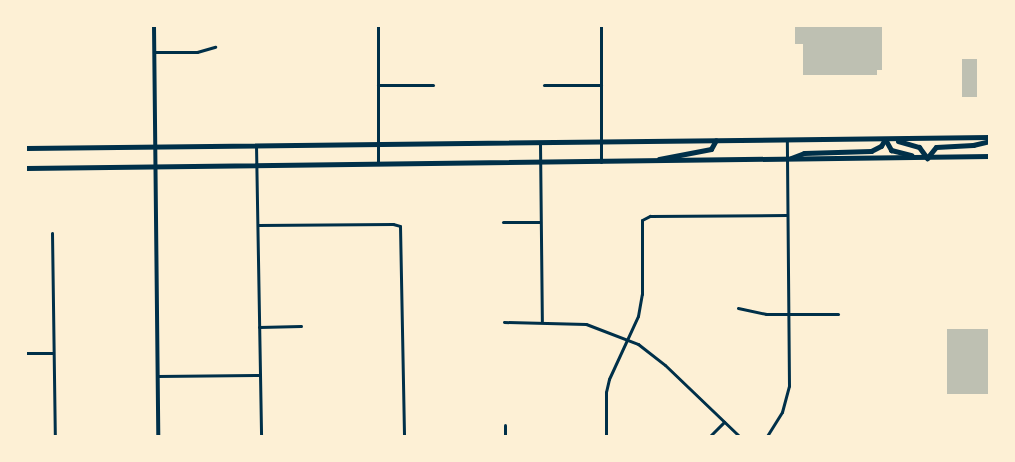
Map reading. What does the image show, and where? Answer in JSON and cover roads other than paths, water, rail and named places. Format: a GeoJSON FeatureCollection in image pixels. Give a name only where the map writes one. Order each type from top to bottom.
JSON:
{"type":"FeatureCollection","features":[{"type":"Feature","properties":{"kind":"main road"},"geometry":{"type":"LineString","coordinates":[[885,139],[891,150],[927,158]]}},
{"type":"Feature","properties":{"kind":"main road"},"geometry":{"type":"LineString","coordinates":[[885,139],[919,147],[927,158]]}},
{"type":"Feature","properties":{"kind":"main road"},"geometry":{"type":"LineString","coordinates":[[787,160],[804,153],[871,151],[881,146],[885,139]]}},
{"type":"Feature","properties":{"kind":"main road"},"geometry":{"type":"LineString","coordinates":[[26,148],[990,139]]}},
{"type":"Feature","properties":{"kind":"main road"},"geometry":{"type":"LineString","coordinates":[[927,158],[936,147],[973,145],[990,139]]}},
{"type":"Feature","properties":{"kind":"main road"},"geometry":{"type":"LineString","coordinates":[[653,161],[671,155],[711,149],[716,140]]}},
{"type":"Feature","properties":{"kind":"main road"},"geometry":{"type":"LineString","coordinates":[[26,168],[990,156]]}},
{"type":"Feature","properties":{"kind":"street"},"geometry":{"type":"LineString","coordinates":[[154,26],[158,436]]}},
{"type":"Feature","properties":{"kind":"street"},"geometry":{"type":"LineString","coordinates":[[378,26],[378,164]]}},
{"type":"Feature","properties":{"kind":"street"},"geometry":{"type":"LineString","coordinates":[[601,26],[601,162]]}},
{"type":"Feature","properties":{"kind":"street"},"geometry":{"type":"LineString","coordinates":[[154,52],[197,52],[215,47]]}},
{"type":"Feature","properties":{"kind":"street"},"geometry":{"type":"LineString","coordinates":[[378,84],[433,85]]}},
{"type":"Feature","properties":{"kind":"street"},"geometry":{"type":"LineString","coordinates":[[544,85],[601,85]]}},
{"type":"Feature","properties":{"kind":"street"},"geometry":{"type":"LineString","coordinates":[[767,436],[782,412],[789,386],[787,140]]}},
{"type":"Feature","properties":{"kind":"street"},"geometry":{"type":"LineString","coordinates":[[540,143],[542,321]]}},
{"type":"Feature","properties":{"kind":"street"},"geometry":{"type":"LineString","coordinates":[[256,145],[261,436]]}},
{"type":"Feature","properties":{"kind":"street"},"geometry":{"type":"LineString","coordinates":[[606,436],[606,392],[614,366],[638,316],[642,294],[642,219],[650,216],[787,214]]}},
{"type":"Feature","properties":{"kind":"street"},"geometry":{"type":"LineString","coordinates":[[503,222],[541,222]]}},
{"type":"Feature","properties":{"kind":"street"},"geometry":{"type":"LineString","coordinates":[[258,225],[393,224],[400,226],[404,436]]}},
{"type":"Feature","properties":{"kind":"street"},"geometry":{"type":"LineString","coordinates":[[52,233],[55,436]]}},
{"type":"Feature","properties":{"kind":"street"},"geometry":{"type":"LineString","coordinates":[[738,308],[758,313],[789,315],[838,314]]}},
{"type":"Feature","properties":{"kind":"street"},"geometry":{"type":"LineString","coordinates":[[504,322],[542,321],[586,324],[627,339],[666,365],[739,436]]}},
{"type":"Feature","properties":{"kind":"street"},"geometry":{"type":"LineString","coordinates":[[259,327],[301,326]]}},
{"type":"Feature","properties":{"kind":"street"},"geometry":{"type":"LineString","coordinates":[[26,353],[53,352]]}},
{"type":"Feature","properties":{"kind":"street"},"geometry":{"type":"LineString","coordinates":[[157,376],[260,375]]}},
{"type":"Feature","properties":{"kind":"street"},"geometry":{"type":"LineString","coordinates":[[710,436],[724,422]]}},
{"type":"Feature","properties":{"kind":"street"},"geometry":{"type":"LineString","coordinates":[[505,425],[505,436]]}}]}
